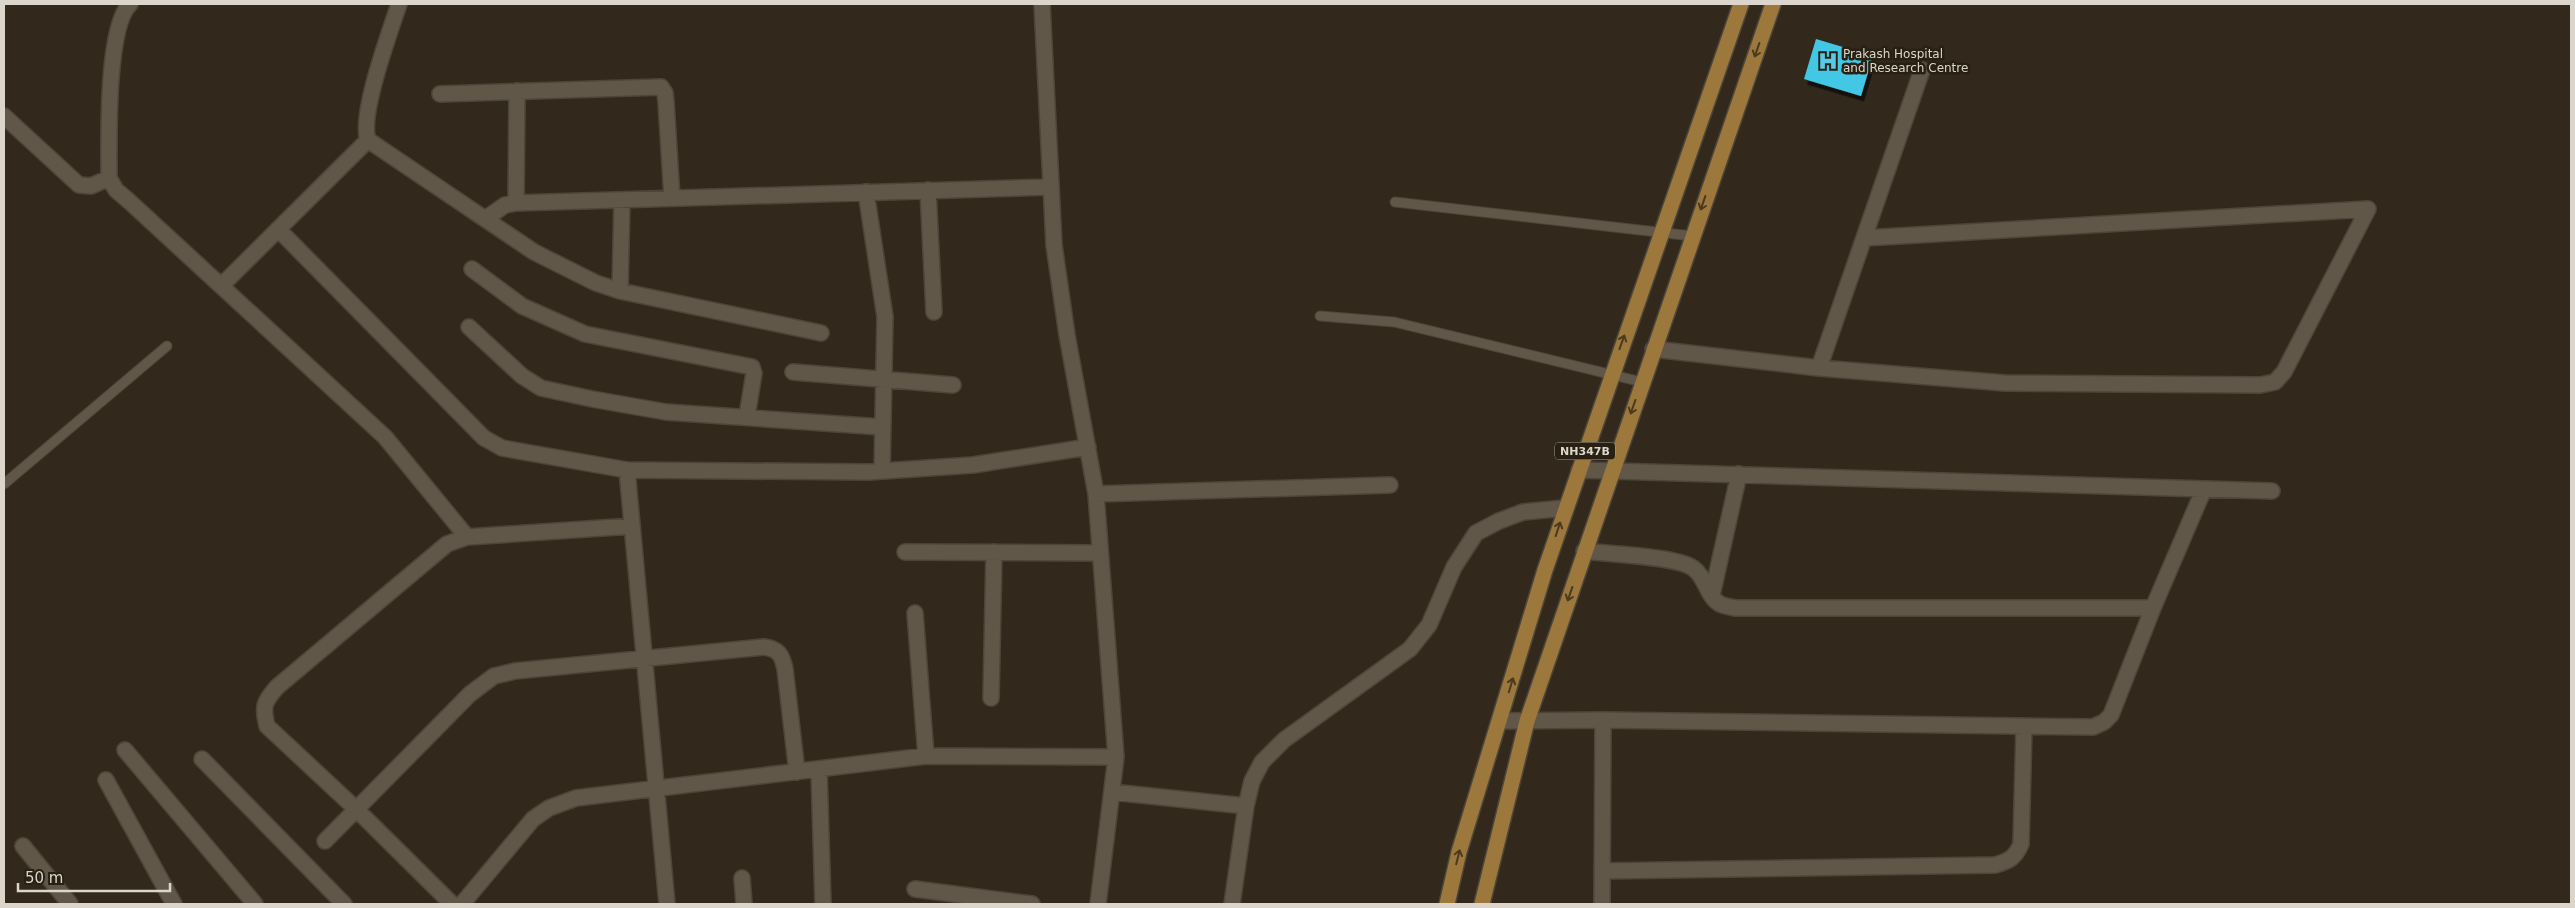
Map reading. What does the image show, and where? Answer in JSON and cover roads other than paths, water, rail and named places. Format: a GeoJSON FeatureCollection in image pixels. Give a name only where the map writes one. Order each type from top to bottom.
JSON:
{"type":"FeatureCollection","features":[{"type":"Feature","properties":{"kind":"highway","name":"NH347B"},"geometry":{"type":"LineString","coordinates":[[1447,904],[1459,852],[1565,508],[1741,4]]}},
{"type":"Feature","properties":{"kind":"highway","name":"NH347B"},"geometry":{"type":"LineString","coordinates":[[1482,904],[1527,721],[1611,470],[1773,4]]}},
{"type":"Feature","properties":{"kind":"street"},"geometry":{"type":"LineString","coordinates":[[130,4],[123,10],[115,34],[109,178],[116,190],[385,437],[467,536]]}},
{"type":"Feature","properties":{"kind":"street"},"geometry":{"type":"LineString","coordinates":[[399,4],[367,114],[365,133],[368,140],[534,252],[596,283],[620,291],[821,333]]}},
{"type":"Feature","properties":{"kind":"street"},"geometry":{"type":"LineString","coordinates":[[1042,4],[1056,254],[1067,334],[1096,494],[1116,757],[1098,904]]}},
{"type":"Feature","properties":{"kind":"street"},"geometry":{"type":"LineString","coordinates":[[1819,368],[1922,70]]}},
{"type":"Feature","properties":{"kind":"street"},"geometry":{"type":"LineString","coordinates":[[440,94],[660,87],[665,93],[666,102],[672,198]]}},
{"type":"Feature","properties":{"kind":"street"},"geometry":{"type":"LineString","coordinates":[[516,203],[517,92]]}},
{"type":"Feature","properties":{"kind":"street"},"geometry":{"type":"LineString","coordinates":[[4,116],[79,185],[91,186],[109,178]]}},
{"type":"Feature","properties":{"kind":"street"},"geometry":{"type":"LineString","coordinates":[[221,286],[368,140]]}},
{"type":"Feature","properties":{"kind":"street"},"geometry":{"type":"LineString","coordinates":[[485,219],[505,205],[516,203],[1051,187]]}},
{"type":"Feature","properties":{"kind":"street"},"geometry":{"type":"LineString","coordinates":[[928,190],[934,312]]}},
{"type":"Feature","properties":{"kind":"street"},"geometry":{"type":"LineString","coordinates":[[866,192],[885,317],[882,471]]}},
{"type":"Feature","properties":{"kind":"street"},"geometry":{"type":"LineString","coordinates":[[620,291],[622,200]]}},
{"type":"Feature","properties":{"kind":"street"},"geometry":{"type":"LineString","coordinates":[[1653,350],[1819,368],[2005,383],[2260,385],[2275,382],[2284,372],[2368,209],[1864,238]]}},
{"type":"Feature","properties":{"kind":"street"},"geometry":{"type":"LineString","coordinates":[[278,229],[484,438],[502,448],[627,470],[882,471],[973,465],[1088,447]]}},
{"type":"Feature","properties":{"kind":"street"},"geometry":{"type":"LineString","coordinates":[[472,269],[522,306],[586,334],[752,367],[754,373],[747,416]]}},
{"type":"Feature","properties":{"kind":"street"},"geometry":{"type":"LineString","coordinates":[[469,328],[522,376],[541,388],[666,412],[747,416],[882,427]]}},
{"type":"Feature","properties":{"kind":"street"},"geometry":{"type":"LineString","coordinates":[[793,372],[952,385]]}},
{"type":"Feature","properties":{"kind":"street"},"geometry":{"type":"LineString","coordinates":[[627,470],[667,904]]}},
{"type":"Feature","properties":{"kind":"street"},"geometry":{"type":"LineString","coordinates":[[1578,470],[2272,491]]}},
{"type":"Feature","properties":{"kind":"street"},"geometry":{"type":"LineString","coordinates":[[1712,595],[1739,474]]}},
{"type":"Feature","properties":{"kind":"street"},"geometry":{"type":"LineString","coordinates":[[1096,494],[1390,485]]}},
{"type":"Feature","properties":{"kind":"street"},"geometry":{"type":"LineString","coordinates":[[1500,721],[1603,720],[2093,727],[2104,722],[2111,715],[2153,608],[2204,489]]}},
{"type":"Feature","properties":{"kind":"street"},"geometry":{"type":"LineString","coordinates":[[1232,904],[1246,806],[1252,782],[1262,762],[1284,740],[1410,649],[1429,625],[1454,567],[1476,533],[1499,521],[1523,512],[1565,508]]}},
{"type":"Feature","properties":{"kind":"street"},"geometry":{"type":"LineString","coordinates":[[452,904],[356,809],[267,726],[264,712],[266,700],[277,687],[447,544],[467,536],[632,526]]}},
{"type":"Feature","properties":{"kind":"street"},"geometry":{"type":"LineString","coordinates":[[1584,551],[1676,562],[1692,567],[1703,576],[1712,595],[1720,604],[1735,608],[2153,608]]}},
{"type":"Feature","properties":{"kind":"street"},"geometry":{"type":"LineString","coordinates":[[905,552],[1100,553]]}},
{"type":"Feature","properties":{"kind":"street"},"geometry":{"type":"LineString","coordinates":[[991,698],[994,552]]}},
{"type":"Feature","properties":{"kind":"street"},"geometry":{"type":"LineString","coordinates":[[915,614],[926,756]]}},
{"type":"Feature","properties":{"kind":"street"},"geometry":{"type":"LineString","coordinates":[[325,841],[470,694],[494,676],[516,671],[764,647],[774,648],[782,655],[785,669],[796,772]]}},
{"type":"Feature","properties":{"kind":"street"},"geometry":{"type":"LineString","coordinates":[[1602,904],[1603,720]]}},
{"type":"Feature","properties":{"kind":"street"},"geometry":{"type":"LineString","coordinates":[[1602,871],[1995,865],[2009,861],[2017,855],[2021,844],[2024,727]]}},
{"type":"Feature","properties":{"kind":"street"},"geometry":{"type":"LineString","coordinates":[[125,750],[255,904]]}},
{"type":"Feature","properties":{"kind":"street"},"geometry":{"type":"LineString","coordinates":[[462,904],[533,818],[549,808],[576,798],[926,756],[1116,757]]}},
{"type":"Feature","properties":{"kind":"street"},"geometry":{"type":"LineString","coordinates":[[202,759],[344,904]]}},
{"type":"Feature","properties":{"kind":"street"},"geometry":{"type":"LineString","coordinates":[[819,770],[823,904]]}},
{"type":"Feature","properties":{"kind":"street"},"geometry":{"type":"LineString","coordinates":[[106,780],[174,904]]}},
{"type":"Feature","properties":{"kind":"street"},"geometry":{"type":"LineString","coordinates":[[1112,792],[1246,806]]}},
{"type":"Feature","properties":{"kind":"street"},"geometry":{"type":"LineString","coordinates":[[23,846],[70,904]]}},
{"type":"Feature","properties":{"kind":"street"},"geometry":{"type":"LineString","coordinates":[[742,878],[744,904]]}},
{"type":"Feature","properties":{"kind":"street"},"geometry":{"type":"LineString","coordinates":[[915,888],[1032,904]]}},
{"type":"Feature","properties":{"kind":"lane"},"geometry":{"type":"LineString","coordinates":[[1395,202],[1692,236]]}},
{"type":"Feature","properties":{"kind":"lane"},"geometry":{"type":"LineString","coordinates":[[1320,316],[1394,322],[1642,382]]}},
{"type":"Feature","properties":{"kind":"lane"},"geometry":{"type":"LineString","coordinates":[[4,484],[167,346]]}},
{"type":"Feature","properties":{"kind":"place","name":"Prakash Hospital and Research Centre"},"geometry":{"type":"Point","coordinates":[1828,61]}}]}
